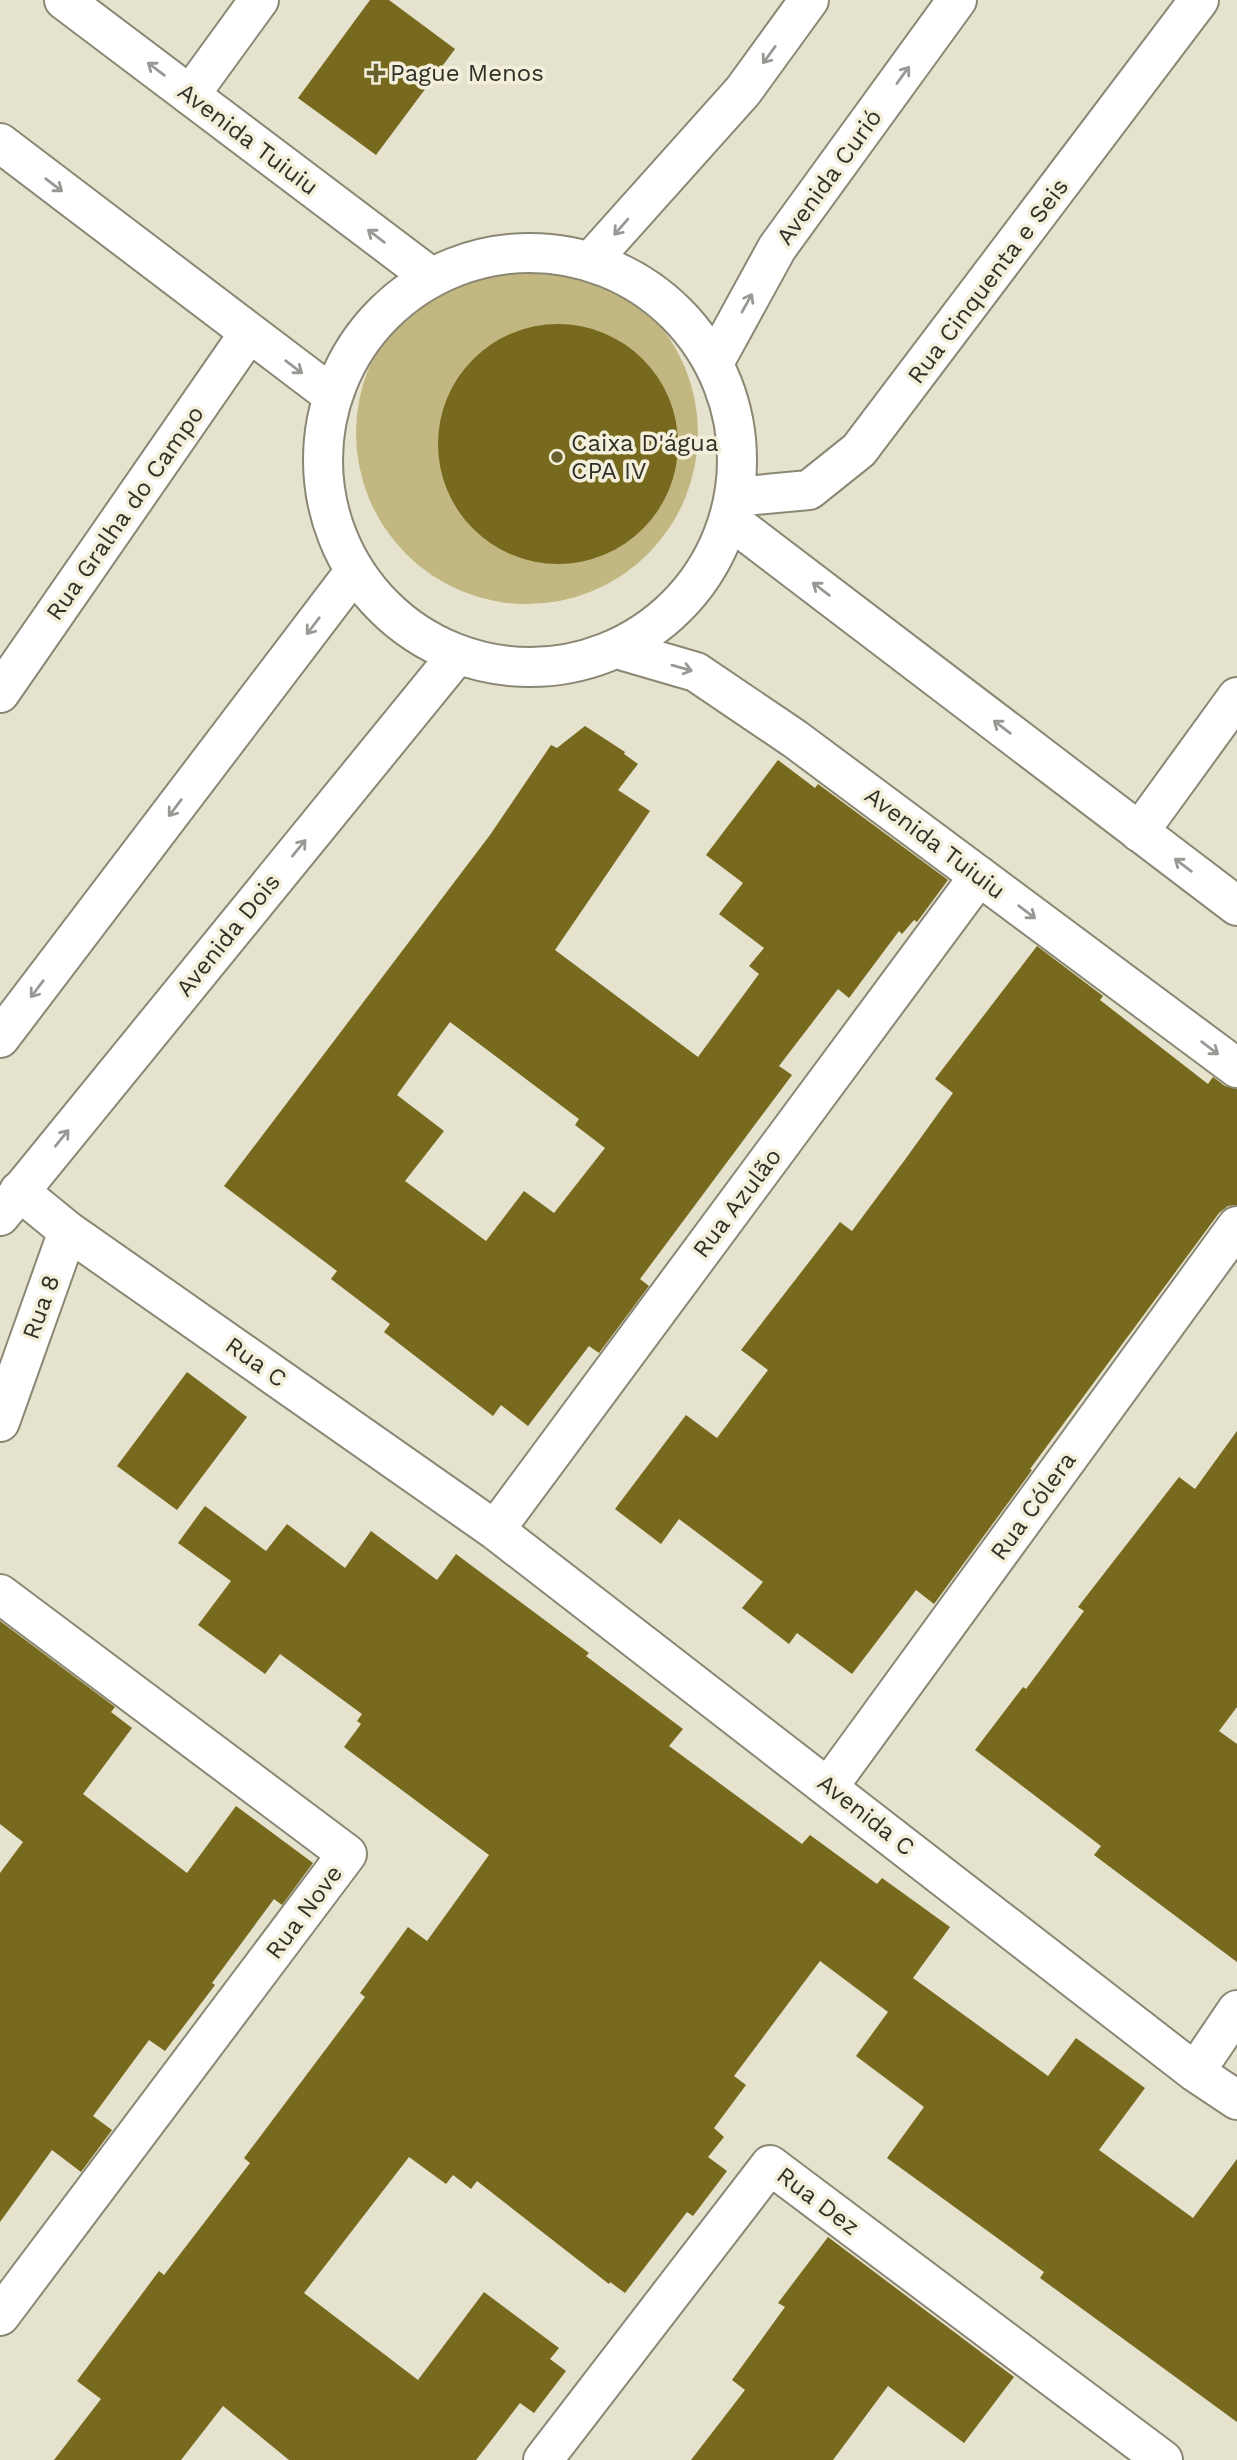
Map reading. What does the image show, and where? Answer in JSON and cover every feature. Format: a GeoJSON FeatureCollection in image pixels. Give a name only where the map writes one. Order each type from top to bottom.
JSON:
{"type":"FeatureCollection","features":[{"type":"Feature","properties":{"kind":"street","name":"Avenida Tuiuiu"},"geometry":{"type":"LineString","coordinates":[[64,0],[430,277]]}},
{"type":"Feature","properties":{"kind":"street"},"geometry":{"type":"LineString","coordinates":[[190,95],[260,0]]}},
{"type":"Feature","properties":{"kind":"street"},"geometry":{"type":"LineString","coordinates":[[590,262],[743,91],[809,0]]}},
{"type":"Feature","properties":{"kind":"street","name":"Avenida Curió"},"geometry":{"type":"LineString","coordinates":[[714,363],[777,248],[957,0]]}},
{"type":"Feature","properties":{"kind":"street","name":"Rua Cinquenta e Seis"},"geometry":{"type":"LineString","coordinates":[[732,509],[809,490],[859,450],[1199,0]]}},
{"type":"Feature","properties":{"kind":"street"},"geometry":{"type":"LineString","coordinates":[[0,143],[332,395]]}},
{"type":"Feature","properties":{"kind":"street"},"geometry":{"type":"LineString","coordinates":[[537,252],[590,262],[641,284],[683,318],[714,363],[737,429],[732,509],[705,573],[666,618],[617,649],[564,665],[510,667],[457,655],[399,621],[354,572],[329,517],[321,455],[332,395],[354,348],[388,308],[430,277],[482,258],[537,252]]}},
{"type":"Feature","properties":{"kind":"street","name":"Rua Gralha do Campo"},"geometry":{"type":"LineString","coordinates":[[0,693],[249,333]]}},
{"type":"Feature","properties":{"kind":"street"},"geometry":{"type":"LineString","coordinates":[[732,509],[1139,832],[1237,906]]}},
{"type":"Feature","properties":{"kind":"street"},"geometry":{"type":"LineString","coordinates":[[0,1038],[354,572]]}},
{"type":"Feature","properties":{"kind":"street","name":"Avenida Tuiuiu"},"geometry":{"type":"LineString","coordinates":[[617,649],[696,672],[795,739],[1237,1068]]}},
{"type":"Feature","properties":{"kind":"street","name":"Avenida Dois"},"geometry":{"type":"LineString","coordinates":[[10,1204],[457,655]]}},
{"type":"Feature","properties":{"kind":"street"},"geometry":{"type":"LineString","coordinates":[[1139,832],[1237,697]]}},
{"type":"Feature","properties":{"kind":"street","name":"Rua Azulão"},"geometry":{"type":"LineString","coordinates":[[495,1530],[979,876]]}},
{"type":"Feature","properties":{"kind":"street","name":"Rua C"},"geometry":{"type":"LineString","coordinates":[[10,1204],[68,1231],[495,1530]]}},
{"type":"Feature","properties":{"kind":"street","name":"Rua Cólera"},"geometry":{"type":"LineString","coordinates":[[830,1786],[1237,1226]]}},
{"type":"Feature","properties":{"kind":"street","name":"Rua 8"},"geometry":{"type":"LineString","coordinates":[[0,1422],[68,1231]]}},
{"type":"Feature","properties":{"kind":"street","name":"Avenida C"},"geometry":{"type":"LineString","coordinates":[[495,1530],[830,1786],[1195,2072],[1237,2100]]}},
{"type":"Feature","properties":{"kind":"street","name":"Rua Nove"},"geometry":{"type":"LineString","coordinates":[[0,1594],[347,1854],[0,2316]]}},
{"type":"Feature","properties":{"kind":"street"},"geometry":{"type":"LineString","coordinates":[[1195,2072],[1237,2010]]}},
{"type":"Feature","properties":{"kind":"street","name":"Rua Dez"},"geometry":{"type":"LineString","coordinates":[[544,2460],[770,2165],[1163,2460]]}},
{"type":"Feature","properties":{"kind":"shaded area"},"geometry":{"type":"Polygon","coordinates":[[[527,262],[560,266],[592,275],[622,291],[648,312],[669,338],[685,368],[694,400],[698,433],[694,466],[685,498],[669,528],[648,554],[622,575],[592,591],[560,600],[527,604],[494,600],[462,591],[432,575],[406,554],[385,528],[369,498],[360,466],[356,433],[360,400],[369,368],[385,338],[406,312],[432,291],[462,275],[494,266],[527,262]]]}},
{"type":"Feature","properties":{"kind":"building","name":"Pague Menos"},"geometry":{"type":"Polygon","coordinates":[[[370,0],[389,0],[455,49],[376,155],[298,98],[370,0]]]}},
{"type":"Feature","properties":{"kind":"building","name":"Caixa D'água CPA IV"},"geometry":{"type":"Polygon","coordinates":[[[546,324],[570,324],[615,338],[643,359],[658,377],[669,398],[676,421],[676,467],[669,490],[658,511],[643,529],[615,550],[593,559],[570,564],[546,564],[501,550],[482,537],[465,520],[452,501],[443,479],[438,456],[438,432],[452,387],[465,368],[482,351],[501,338],[523,329],[546,324]]]}},
{"type":"Feature","properties":{"kind":"building"},"geometry":{"type":"Polygon","coordinates":[[[585,726],[625,752],[624,754],[638,764],[618,790],[650,811],[555,950],[698,1057],[759,974],[749,966],[764,948],[719,914],[743,883],[706,855],[778,760],[815,788],[818,784],[948,880],[917,922],[914,920],[902,934],[899,931],[849,998],[838,989],[779,1066],[792,1075],[640,1279],[649,1286],[599,1353],[589,1346],[528,1426],[501,1405],[493,1416],[384,1332],[390,1324],[331,1279],[337,1271],[224,1186],[490,835],[551,745],[557,748],[585,726]],[[450,1022],[397,1095],[444,1131],[405,1181],[486,1241],[524,1191],[554,1213],[605,1148],[575,1125],[579,1119],[450,1022]]]}},
{"type":"Feature","properties":{"kind":"building"},"geometry":{"type":"Polygon","coordinates":[[[1037,946],[1103,996],[1100,1000],[1208,1084],[1213,1077],[1225,1086],[1237,1089],[1237,1205],[1228,1206],[1219,1213],[934,1604],[916,1590],[852,1674],[797,1633],[789,1644],[742,1608],[763,1582],[679,1519],[661,1544],[615,1509],[686,1415],[717,1438],[768,1370],[741,1350],[840,1222],[852,1231],[904,1161],[953,1093],[935,1079],[1037,946]]]}},
{"type":"Feature","properties":{"kind":"building"},"geometry":{"type":"Polygon","coordinates":[[[187,1372],[247,1417],[177,1510],[117,1466],[187,1372]]]}},
{"type":"Feature","properties":{"kind":"building"},"geometry":{"type":"Polygon","coordinates":[[[1237,1431],[1237,1707],[1219,1731],[1237,1744],[1237,1962],[1094,1855],[1101,1846],[975,1750],[1023,1687],[1026,1689],[1084,1611],[1078,1607],[1179,1477],[1195,1489],[1237,1431]]]}},
{"type":"Feature","properties":{"kind":"building"},"geometry":{"type":"Polygon","coordinates":[[[205,1506],[266,1551],[287,1524],[345,1568],[371,1531],[437,1580],[456,1554],[589,1653],[586,1656],[683,1729],[669,1746],[802,1844],[810,1835],[877,1884],[882,1878],[950,1927],[913,1978],[1048,2076],[1076,2038],[1145,2088],[1099,2150],[1193,2218],[1237,2159],[1237,2422],[1040,2278],[1044,2272],[887,2158],[924,2107],[856,2056],[888,2012],[820,1961],[734,2076],[746,2085],[714,2128],[724,2137],[708,2157],[727,2171],[693,2216],[687,2212],[625,2293],[610,2282],[609,2284],[477,2181],[471,2189],[453,2175],[446,2184],[409,2157],[304,2293],[418,2380],[484,2292],[559,2348],[550,2359],[566,2371],[534,2413],[520,2403],[476,2460],[289,2460],[223,2406],[181,2460],[54,2460],[101,2399],[77,2381],[159,2271],[164,2275],[250,2163],[244,2158],[365,1997],[360,1993],[408,1927],[427,1941],[489,1855],[344,1747],[361,1724],[357,1721],[362,1714],[280,1654],[265,1674],[198,1625],[231,1581],[178,1543],[205,1506]]]}},
{"type":"Feature","properties":{"kind":"building"},"geometry":{"type":"Polygon","coordinates":[[[0,1621],[115,1707],[111,1712],[132,1728],[83,1794],[187,1873],[236,1806],[313,1863],[282,1905],[274,1899],[212,1983],[215,1985],[165,2051],[149,2040],[93,2116],[112,2130],[81,2172],[52,2150],[0,2222],[0,1873],[23,1842],[0,1824],[0,1621]]]}},
{"type":"Feature","properties":{"kind":"building"},"geometry":{"type":"Polygon","coordinates":[[[828,2237],[1014,2377],[964,2443],[888,2386],[833,2460],[691,2460],[745,2390],[732,2380],[785,2307],[778,2303],[828,2237]]]}},
{"type":"Feature","properties":{"kind":"place","name":"Pague Menos"},"geometry":{"type":"Point","coordinates":[376,73]}},
{"type":"Feature","properties":{"kind":"place","name":"Caixa D'água CPA IV"},"geometry":{"type":"Point","coordinates":[557,457]}}]}
